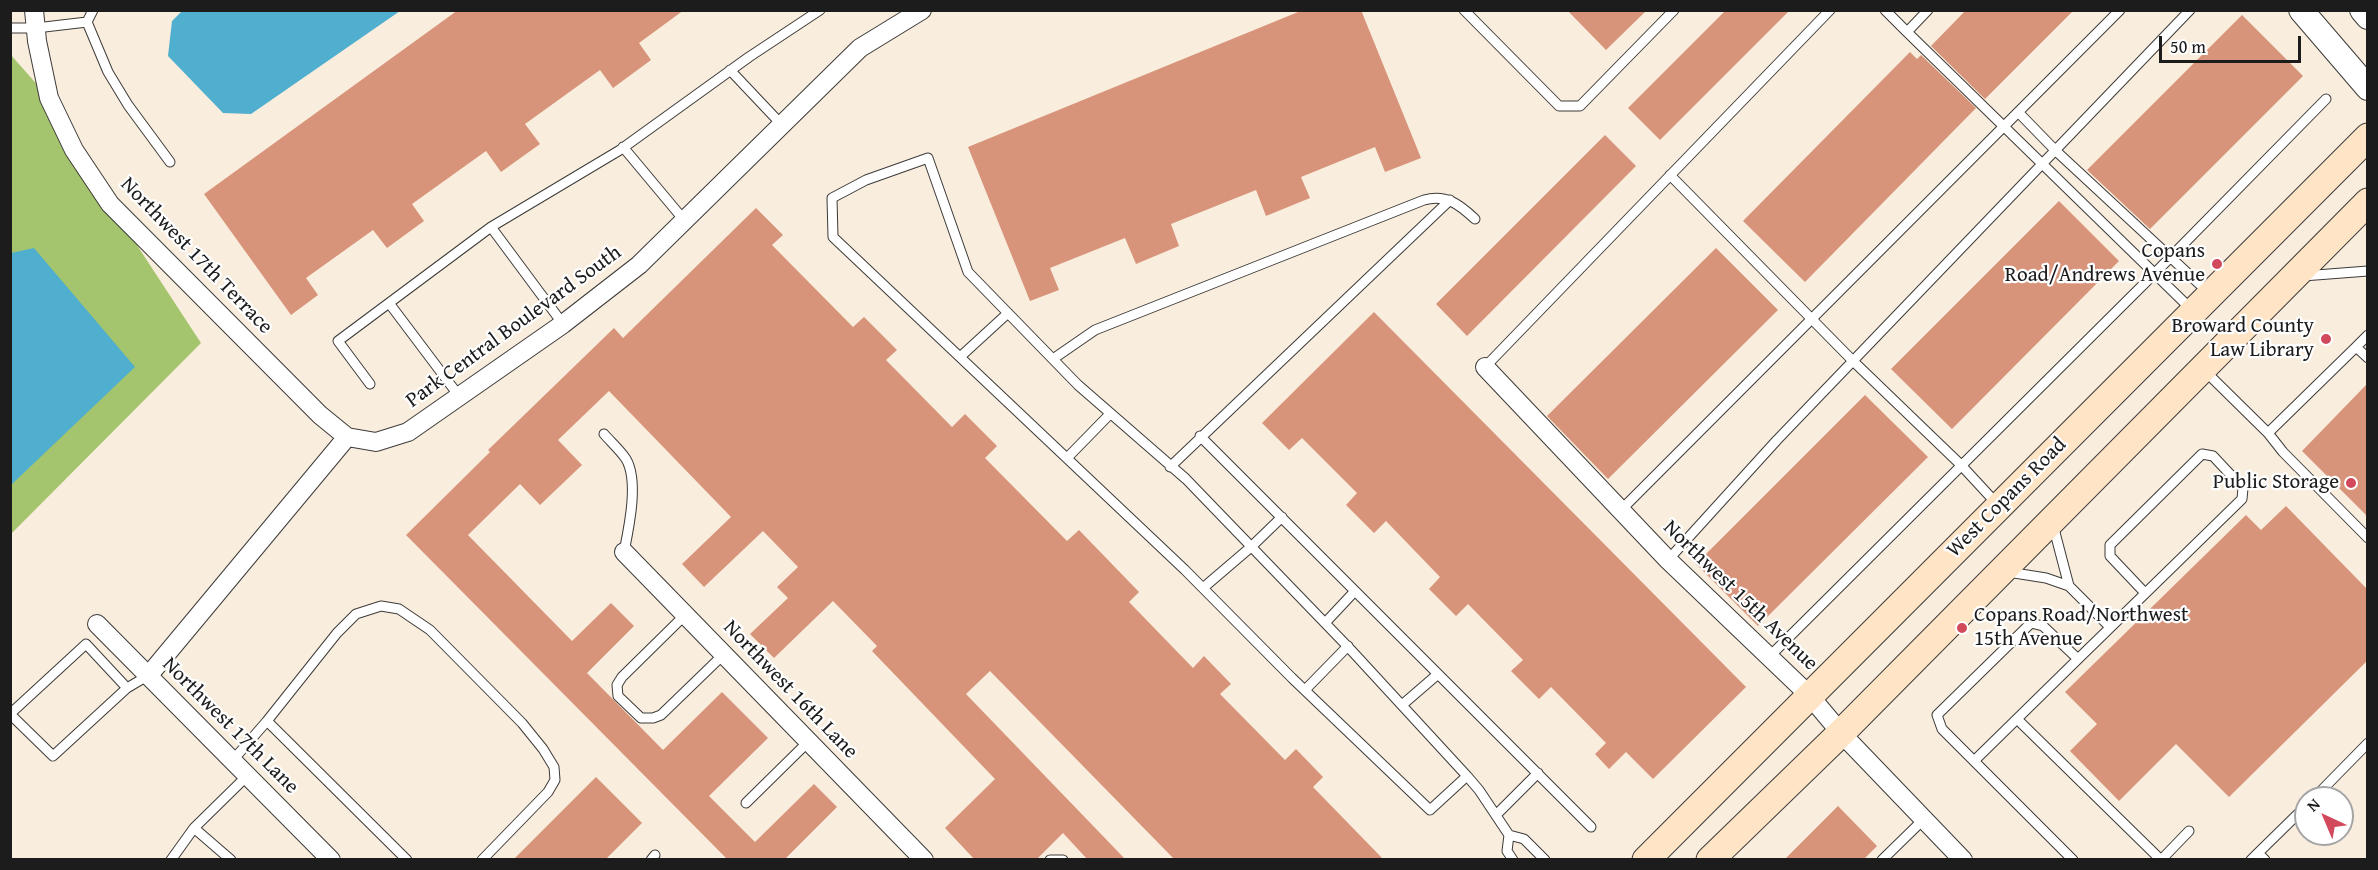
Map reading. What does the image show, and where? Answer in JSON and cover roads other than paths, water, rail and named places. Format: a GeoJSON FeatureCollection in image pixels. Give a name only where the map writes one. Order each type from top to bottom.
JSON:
{"type":"FeatureCollection","features":[{"type":"Feature","properties":{"kind":"main road","name":"West Copans Road"},"geometry":{"type":"LineString","coordinates":[[1646,860],[2367,136]]}},
{"type":"Feature","properties":{"kind":"main road"},"geometry":{"type":"LineString","coordinates":[[1710,860],[1841,733],[2367,202]]}},
{"type":"Feature","properties":{"kind":"street","name":"Park Central Boulevard South"},"geometry":{"type":"LineString","coordinates":[[347,437],[376,442],[408,432],[563,324],[639,265],[860,48],[922,10]]}},
{"type":"Feature","properties":{"kind":"street"},"geometry":{"type":"LineString","coordinates":[[2301,10],[2367,88]]}},
{"type":"Feature","properties":{"kind":"street"},"geometry":{"type":"LineString","coordinates":[[2362,10],[2367,17]]}},
{"type":"Feature","properties":{"kind":"street","name":"Northwest 17th Terrace"},"geometry":{"type":"LineString","coordinates":[[35,19],[49,98],[74,150],[110,204],[320,415],[347,437]]}},
{"type":"Feature","properties":{"kind":"street","name":"Northwest 15th Avenue"},"geometry":{"type":"LineString","coordinates":[[1485,366],[1668,560],[1809,695],[1841,733],[1963,860]]}},
{"type":"Feature","properties":{"kind":"street"},"geometry":{"type":"LineString","coordinates":[[149,675],[347,437]]}},
{"type":"Feature","properties":{"kind":"street","name":"Northwest 16th Lane"},"geometry":{"type":"LineString","coordinates":[[624,552],[924,860]]}},
{"type":"Feature","properties":{"kind":"street","name":"Northwest 17th Lane"},"geometry":{"type":"LineString","coordinates":[[97,624],[331,860]]}},
{"type":"Feature","properties":{"kind":"lane"},"geometry":{"type":"LineString","coordinates":[[370,384],[338,341],[491,227],[624,147],[730,70],[820,10]]}},
{"type":"Feature","properties":{"kind":"lane"},"geometry":{"type":"LineString","coordinates":[[1464,10],[1559,106],[1580,106],[1674,10]]}},
{"type":"Feature","properties":{"kind":"lane"},"geometry":{"type":"LineString","coordinates":[[1485,366],[1830,10]]}},
{"type":"Feature","properties":{"kind":"lane"},"geometry":{"type":"LineString","coordinates":[[1885,10],[2155,273],[2202,303]]}},
{"type":"Feature","properties":{"kind":"lane"},"geometry":{"type":"LineString","coordinates":[[1907,32],[1928,10]]}},
{"type":"Feature","properties":{"kind":"lane"},"geometry":{"type":"LineString","coordinates":[[1621,510],[2120,10]]}},
{"type":"Feature","properties":{"kind":"lane"},"geometry":{"type":"LineString","coordinates":[[1668,560],[1777,440],[2190,10]]}},
{"type":"Feature","properties":{"kind":"lane"},"geometry":{"type":"LineString","coordinates":[[87,22],[94,11]]}},
{"type":"Feature","properties":{"kind":"lane"},"geometry":{"type":"LineString","coordinates":[[10,28],[35,19],[87,22]]}},
{"type":"Feature","properties":{"kind":"lane"},"geometry":{"type":"LineString","coordinates":[[87,22],[108,72],[128,105],[170,162]]}},
{"type":"Feature","properties":{"kind":"lane"},"geometry":{"type":"LineString","coordinates":[[730,70],[781,124]]}},
{"type":"Feature","properties":{"kind":"lane"},"geometry":{"type":"LineString","coordinates":[[1769,657],[2170,258],[2326,99]]}},
{"type":"Feature","properties":{"kind":"lane"},"geometry":{"type":"LineString","coordinates":[[2018,112],[2056,151],[2170,258],[2202,303]]}},
{"type":"Feature","properties":{"kind":"lane"},"geometry":{"type":"LineString","coordinates":[[624,147],[684,220]]}},
{"type":"Feature","properties":{"kind":"lane"},"geometry":{"type":"LineString","coordinates":[[1467,776],[1430,810],[1203,588],[833,237],[832,198],[867,180],[928,158],[968,272],[1110,414],[1186,479],[1348,646],[1467,776],[1497,814],[1509,835],[1507,851],[1514,860]]}},
{"type":"Feature","properties":{"kind":"lane"},"geometry":{"type":"LineString","coordinates":[[1670,175],[1853,361],[1961,465],[1998,506]]}},
{"type":"Feature","properties":{"kind":"lane"},"geometry":{"type":"LineString","coordinates":[[1053,359],[1095,330],[1424,200],[1440,198],[1450,200],[1475,219]]}},
{"type":"Feature","properties":{"kind":"lane"},"geometry":{"type":"LineString","coordinates":[[1170,466],[1450,200]]}},
{"type":"Feature","properties":{"kind":"lane"},"geometry":{"type":"LineString","coordinates":[[491,227],[563,324]]}},
{"type":"Feature","properties":{"kind":"lane"},"geometry":{"type":"LineString","coordinates":[[2292,277],[2367,271]]}},
{"type":"Feature","properties":{"kind":"lane"},"geometry":{"type":"LineString","coordinates":[[389,303],[459,396]]}},
{"type":"Feature","properties":{"kind":"lane"},"geometry":{"type":"LineString","coordinates":[[960,357],[1008,313]]}},
{"type":"Feature","properties":{"kind":"lane"},"geometry":{"type":"LineString","coordinates":[[2268,433],[2367,335]]}},
{"type":"Feature","properties":{"kind":"lane"},"geometry":{"type":"LineString","coordinates":[[2356,347],[2367,358]]}},
{"type":"Feature","properties":{"kind":"lane"},"geometry":{"type":"LineString","coordinates":[[2203,369],[2268,433],[2283,452],[2367,538]]}},
{"type":"Feature","properties":{"kind":"lane"},"geometry":{"type":"LineString","coordinates":[[1067,458],[1110,414]]}},
{"type":"Feature","properties":{"kind":"lane"},"geometry":{"type":"LineString","coordinates":[[604,434],[626,459],[631,482],[630,520],[624,552]]}},
{"type":"Feature","properties":{"kind":"lane"},"geometry":{"type":"LineString","coordinates":[[1200,436],[1591,827]]}},
{"type":"Feature","properties":{"kind":"lane"},"geometry":{"type":"LineString","coordinates":[[1974,761],[2242,499],[2243,488],[2212,456],[2202,454],[2110,545],[2110,556],[2145,593]]}},
{"type":"Feature","properties":{"kind":"lane"},"geometry":{"type":"LineString","coordinates":[[1203,588],[1282,517]]}},
{"type":"Feature","properties":{"kind":"lane"},"geometry":{"type":"LineString","coordinates":[[2052,520],[2069,586]]}},
{"type":"Feature","properties":{"kind":"lane"},"geometry":{"type":"LineString","coordinates":[[2002,571],[2046,578],[2069,586],[2110,627]]}},
{"type":"Feature","properties":{"kind":"lane"},"geometry":{"type":"LineString","coordinates":[[1325,623],[1355,591]]}},
{"type":"Feature","properties":{"kind":"lane"},"geometry":{"type":"LineString","coordinates":[[233,760],[337,633],[356,614],[381,606],[399,609],[430,630],[522,723],[554,767],[555,780],[548,792],[482,860]]}},
{"type":"Feature","properties":{"kind":"lane"},"geometry":{"type":"LineString","coordinates":[[686,615],[622,676],[617,685],[618,696],[641,718],[661,715],[724,654]]}},
{"type":"Feature","properties":{"kind":"lane"},"geometry":{"type":"LineString","coordinates":[[2073,860],[1942,729],[1937,715],[2031,623],[2043,626],[2078,659]]}},
{"type":"Feature","properties":{"kind":"lane"},"geometry":{"type":"LineString","coordinates":[[127,688],[86,644],[10,714],[53,756],[127,688],[149,675]]}},
{"type":"Feature","properties":{"kind":"lane"},"geometry":{"type":"LineString","coordinates":[[1305,690],[1348,646]]}},
{"type":"Feature","properties":{"kind":"lane"},"geometry":{"type":"LineString","coordinates":[[1402,705],[1438,674]]}},
{"type":"Feature","properties":{"kind":"lane"},"geometry":{"type":"LineString","coordinates":[[2016,719],[2161,860],[2189,831]]}},
{"type":"Feature","properties":{"kind":"lane"},"geometry":{"type":"LineString","coordinates":[[267,721],[407,860]]}},
{"type":"Feature","properties":{"kind":"lane"},"geometry":{"type":"LineString","coordinates":[[746,803],[809,741]]}},
{"type":"Feature","properties":{"kind":"lane"},"geometry":{"type":"LineString","coordinates":[[2326,786],[2367,743]]}},
{"type":"Feature","properties":{"kind":"lane"},"geometry":{"type":"LineString","coordinates":[[1497,814],[1538,773]]}},
{"type":"Feature","properties":{"kind":"lane"},"geometry":{"type":"LineString","coordinates":[[171,860],[194,828],[248,775]]}},
{"type":"Feature","properties":{"kind":"lane"},"geometry":{"type":"LineString","coordinates":[[1882,860],[1924,819]]}},
{"type":"Feature","properties":{"kind":"lane"},"geometry":{"type":"LineString","coordinates":[[2258,857],[2294,819]]}},
{"type":"Feature","properties":{"kind":"lane"},"geometry":{"type":"LineString","coordinates":[[194,828],[231,860]]}},
{"type":"Feature","properties":{"kind":"lane"},"geometry":{"type":"LineString","coordinates":[[1509,835],[1524,838],[1545,860]]}},
{"type":"Feature","properties":{"kind":"lane"},"geometry":{"type":"LineString","coordinates":[[1050,860],[1064,860]]}},
{"type":"Feature","properties":{"kind":"water"},"geometry":{"type":"Polygon","coordinates":[[[182,11],[400,11],[251,114],[223,113],[168,56],[172,21],[182,11]]]}},
{"type":"Feature","properties":{"kind":"water"},"geometry":{"type":"Polygon","coordinates":[[[34,248],[135,367],[11,485],[11,253],[34,248]]]}},
{"type":"Feature","properties":{"kind":"place","name":"Copans Road/Andrews Avenue"},"geometry":{"type":"Point","coordinates":[2217,264]}},
{"type":"Feature","properties":{"kind":"place","name":"Broward County Law Library"},"geometry":{"type":"Point","coordinates":[2326,339]}},
{"type":"Feature","properties":{"kind":"place","name":"Public Storage"},"geometry":{"type":"Point","coordinates":[2351,483]}},
{"type":"Feature","properties":{"kind":"place","name":"Copans Road/Northwest 15th Avenue"},"geometry":{"type":"Point","coordinates":[1962,628]}}]}
